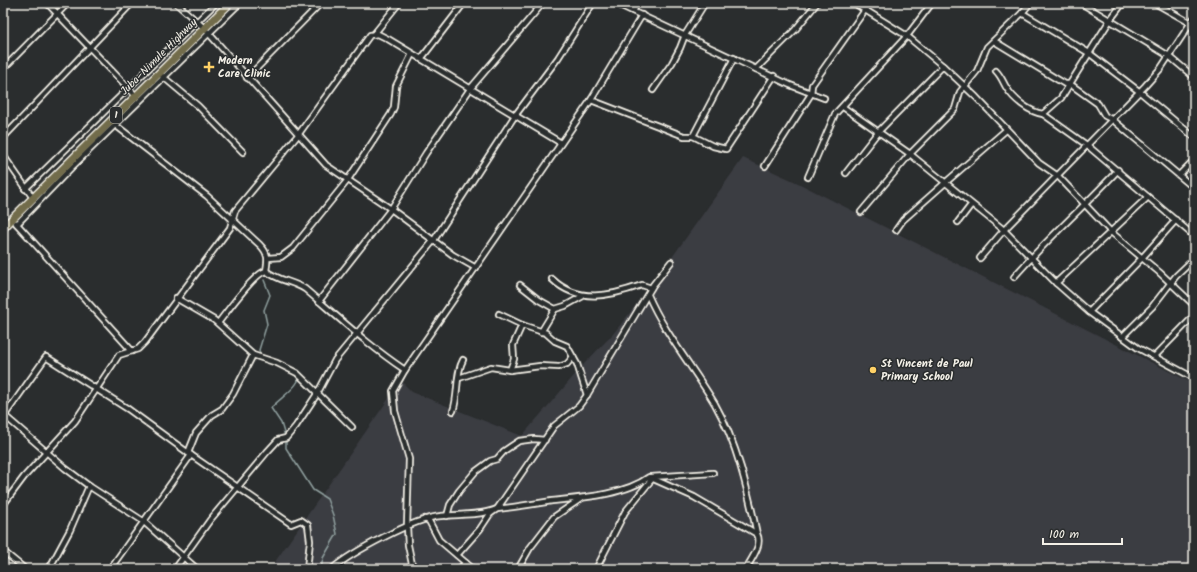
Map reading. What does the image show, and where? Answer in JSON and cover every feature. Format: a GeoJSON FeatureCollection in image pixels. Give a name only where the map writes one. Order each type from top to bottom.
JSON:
{"type":"FeatureCollection","features":[{"type":"Feature","properties":{"kind":"main road","name":"Juba–Nimule Highway"},"geometry":{"type":"LineString","coordinates":[[3,228],[14,221],[32,198],[112,123],[136,96],[161,75],[206,30],[230,3]]}},
{"type":"Feature","properties":{"kind":"street"},"geometry":{"type":"LineString","coordinates":[[47,3],[136,96]]}},
{"type":"Feature","properties":{"kind":"street"},"geometry":{"type":"LineString","coordinates":[[3,69],[68,3]]}},
{"type":"Feature","properties":{"kind":"street"},"geometry":{"type":"LineString","coordinates":[[3,138],[132,3]]}},
{"type":"Feature","properties":{"kind":"street"},"geometry":{"type":"LineString","coordinates":[[176,3],[198,21],[247,78],[326,165],[391,209],[453,255],[476,268]]}},
{"type":"Feature","properties":{"kind":"street"},"geometry":{"type":"LineString","coordinates":[[25,189],[130,89],[216,3]]}},
{"type":"Feature","properties":{"kind":"street"},"geometry":{"type":"LineString","coordinates":[[206,30],[240,3]]}},
{"type":"Feature","properties":{"kind":"street"},"geometry":{"type":"LineString","coordinates":[[308,3],[313,10]]}},
{"type":"Feature","properties":{"kind":"street"},"geometry":{"type":"LineString","coordinates":[[247,78],[321,3]]}},
{"type":"Feature","properties":{"kind":"street"},"geometry":{"type":"LineString","coordinates":[[3,505],[24,477],[75,421],[119,355],[138,349],[145,342],[176,298],[230,228],[235,211],[298,135],[366,40],[370,35],[374,34],[399,3]]}},
{"type":"Feature","properties":{"kind":"street"},"geometry":{"type":"LineString","coordinates":[[421,59],[464,3]]}},
{"type":"Feature","properties":{"kind":"street"},"geometry":{"type":"LineString","coordinates":[[319,301],[391,209],[426,153],[470,89],[543,3]]}},
{"type":"Feature","properties":{"kind":"street"},"geometry":{"type":"LineString","coordinates":[[175,569],[210,520],[278,440],[286,438],[296,426],[317,394],[335,360],[434,240],[514,117],[558,58],[593,3]]}},
{"type":"Feature","properties":{"kind":"street"},"geometry":{"type":"LineString","coordinates":[[615,3],[756,69],[811,94],[824,98]]}},
{"type":"Feature","properties":{"kind":"street"},"geometry":{"type":"LineString","coordinates":[[633,11],[638,3]]}},
{"type":"Feature","properties":{"kind":"street"},"geometry":{"type":"LineString","coordinates":[[653,90],[672,63],[685,35],[705,3]]}},
{"type":"Feature","properties":{"kind":"street"},"geometry":{"type":"LineString","coordinates":[[756,69],[795,30],[817,3]]}},
{"type":"Feature","properties":{"kind":"street"},"geometry":{"type":"LineString","coordinates":[[854,3],[907,36],[943,66],[965,86],[1039,163],[1058,176],[1112,232],[1141,259],[1170,282],[1194,305]]}},
{"type":"Feature","properties":{"kind":"street"},"geometry":{"type":"LineString","coordinates":[[808,177],[835,114],[907,36],[932,3]]}},
{"type":"Feature","properties":{"kind":"street"},"geometry":{"type":"LineString","coordinates":[[861,212],[910,154],[955,109],[960,92],[977,71],[987,47],[1022,13],[1030,3]]}},
{"type":"Feature","properties":{"kind":"street"},"geometry":{"type":"LineString","coordinates":[[1081,3],[1169,56],[1194,77]]}},
{"type":"Feature","properties":{"kind":"street"},"geometry":{"type":"LineString","coordinates":[[1043,114],[1056,104],[1110,20],[1123,3]]}},
{"type":"Feature","properties":{"kind":"street"},"geometry":{"type":"LineString","coordinates":[[1155,3],[1192,24]]}},
{"type":"Feature","properties":{"kind":"street"},"geometry":{"type":"LineString","coordinates":[[765,166],[811,94],[812,85],[865,10]]}},
{"type":"Feature","properties":{"kind":"street"},"geometry":{"type":"LineString","coordinates":[[1022,13],[1089,52],[1194,137]]}},
{"type":"Feature","properties":{"kind":"street"},"geometry":{"type":"LineString","coordinates":[[413,569],[408,545],[407,526],[409,459],[395,411],[392,391],[591,100],[642,15]]}},
{"type":"Feature","properties":{"kind":"street"},"geometry":{"type":"LineString","coordinates":[[980,258],[1004,230],[1140,92],[1169,56],[1192,24],[1194,18]]}},
{"type":"Feature","properties":{"kind":"street"},"geometry":{"type":"LineString","coordinates":[[374,34],[388,39],[514,117],[561,143]]}},
{"type":"Feature","properties":{"kind":"street"},"geometry":{"type":"LineString","coordinates":[[994,40],[1065,84],[1070,84],[1098,104],[1105,116],[1113,120],[1194,188]]}},
{"type":"Feature","properties":{"kind":"street"},"geometry":{"type":"LineString","coordinates":[[268,258],[281,257],[293,248],[347,180],[391,114],[394,107],[396,86],[412,54]]}},
{"type":"Feature","properties":{"kind":"street"},"geometry":{"type":"LineString","coordinates":[[693,136],[734,58]]}},
{"type":"Feature","properties":{"kind":"street"},"geometry":{"type":"LineString","coordinates":[[846,173],[878,132],[943,66]]}},
{"type":"Feature","properties":{"kind":"street"},"geometry":{"type":"LineString","coordinates":[[996,71],[1006,87],[1027,108],[1043,114],[1088,146],[1194,236]]}},
{"type":"Feature","properties":{"kind":"street"},"geometry":{"type":"LineString","coordinates":[[132,351],[14,221],[76,162],[112,123],[161,75],[193,102],[243,152]]}},
{"type":"Feature","properties":{"kind":"street"},"geometry":{"type":"LineString","coordinates":[[591,100],[684,136],[693,136],[713,146],[726,149],[774,76]]}},
{"type":"Feature","properties":{"kind":"street"},"geometry":{"type":"LineString","coordinates":[[843,107],[910,154],[1004,230],[1056,283],[1089,312],[1138,348],[1194,378]]}},
{"type":"Feature","properties":{"kind":"street"},"geometry":{"type":"LineString","coordinates":[[112,123],[184,177],[232,218],[267,252],[268,258],[266,271]]}},
{"type":"Feature","properties":{"kind":"street"},"geometry":{"type":"LineString","coordinates":[[896,230],[903,220],[1006,130]]}},
{"type":"Feature","properties":{"kind":"street"},"geometry":{"type":"LineString","coordinates":[[3,155],[32,198]]}},
{"type":"Feature","properties":{"kind":"street"},"geometry":{"type":"LineString","coordinates":[[1179,175],[1194,160]]}},
{"type":"Feature","properties":{"kind":"street"},"geometry":{"type":"LineString","coordinates":[[1014,277],[1031,257],[1086,205],[1118,170]]}},
{"type":"Feature","properties":{"kind":"street"},"geometry":{"type":"LineString","coordinates":[[1056,283],[1148,197]]}},
{"type":"Feature","properties":{"kind":"street"},"geometry":{"type":"LineString","coordinates":[[958,222],[972,205]]}},
{"type":"Feature","properties":{"kind":"street"},"geometry":{"type":"LineString","coordinates":[[1089,312],[1141,259],[1176,220]]}},
{"type":"Feature","properties":{"kind":"street"},"geometry":{"type":"LineString","coordinates":[[1122,337],[1152,307],[1165,291],[1170,282],[1194,259]]}},
{"type":"Feature","properties":{"kind":"street"},"geometry":{"type":"LineString","coordinates":[[457,555],[480,529],[490,514],[497,509],[554,426],[579,406],[651,288],[671,262]]}},
{"type":"Feature","properties":{"kind":"street"},"geometry":{"type":"LineString","coordinates":[[266,271],[278,280],[296,283],[380,354],[405,370]]}},
{"type":"Feature","properties":{"kind":"street"},"geometry":{"type":"LineString","coordinates":[[218,323],[243,293],[251,280],[266,271]]}},
{"type":"Feature","properties":{"kind":"street"},"geometry":{"type":"LineString","coordinates":[[552,279],[561,287],[583,296]]}},
{"type":"Feature","properties":{"kind":"street"},"geometry":{"type":"LineString","coordinates":[[520,285],[539,300],[555,309]]}},
{"type":"Feature","properties":{"kind":"street"},"geometry":{"type":"LineString","coordinates":[[541,332],[555,309],[565,306],[583,296],[621,293],[642,285],[651,288]]}},
{"type":"Feature","properties":{"kind":"street"},"geometry":{"type":"LineString","coordinates":[[648,295],[657,316],[702,385],[723,422],[734,448],[759,538],[758,547],[746,569]]}},
{"type":"Feature","properties":{"kind":"street"},"geometry":{"type":"LineString","coordinates":[[176,298],[218,323],[253,355],[278,363],[297,373],[352,427]]}},
{"type":"Feature","properties":{"kind":"street"},"geometry":{"type":"LineString","coordinates":[[500,314],[522,325],[546,333],[555,341],[565,345],[573,357],[587,395]]}},
{"type":"Feature","properties":{"kind":"street"},"geometry":{"type":"LineString","coordinates":[[1155,356],[1194,316]]}},
{"type":"Feature","properties":{"kind":"street"},"geometry":{"type":"LineString","coordinates":[[510,370],[514,359],[513,345],[522,325]]}},
{"type":"Feature","properties":{"kind":"street"},"geometry":{"type":"LineString","coordinates":[[110,569],[189,454],[196,433],[212,415],[222,409],[242,377],[253,355]]}},
{"type":"Feature","properties":{"kind":"street"},"geometry":{"type":"LineString","coordinates":[[4,414],[46,357],[128,409],[189,454],[291,524],[301,520],[308,525],[310,541],[307,569]]}},
{"type":"Feature","properties":{"kind":"street"},"geometry":{"type":"LineString","coordinates":[[459,378],[491,367],[510,370],[540,366],[559,367],[567,364],[573,357]]}},
{"type":"Feature","properties":{"kind":"street"},"geometry":{"type":"LineString","coordinates":[[453,411],[457,400],[459,369],[463,360]]}},
{"type":"Feature","properties":{"kind":"street"},"geometry":{"type":"LineString","coordinates":[[3,425],[6,420],[4,414]]}},
{"type":"Feature","properties":{"kind":"street"},"geometry":{"type":"LineString","coordinates":[[4,414],[47,453],[89,486],[143,521],[197,569]]}},
{"type":"Feature","properties":{"kind":"street"},"geometry":{"type":"LineString","coordinates":[[447,516],[450,505],[456,495],[475,472],[490,461],[497,459],[504,451],[519,441],[534,439],[544,440]]}},
{"type":"Feature","properties":{"kind":"street"},"geometry":{"type":"LineString","coordinates":[[332,569],[346,557],[407,526],[425,519],[484,514],[497,509],[584,498],[622,490],[651,478],[713,473]]}},
{"type":"Feature","properties":{"kind":"street"},"geometry":{"type":"LineString","coordinates":[[651,478],[694,497],[757,534]]}},
{"type":"Feature","properties":{"kind":"street"},"geometry":{"type":"LineString","coordinates":[[596,569],[625,512],[651,478]]}},
{"type":"Feature","properties":{"kind":"street"},"geometry":{"type":"LineString","coordinates":[[49,569],[70,530],[89,486]]}},
{"type":"Feature","properties":{"kind":"street"},"geometry":{"type":"LineString","coordinates":[[518,569],[530,548],[554,517],[584,498]]}},
{"type":"Feature","properties":{"kind":"street"},"geometry":{"type":"LineString","coordinates":[[425,519],[429,521],[440,540],[473,569]]}},
{"type":"Feature","properties":{"kind":"street"},"geometry":{"type":"LineString","coordinates":[[3,551],[25,569]]}},
{"type":"Feature","properties":{"kind":"street"},"geometry":{"type":"LineString","coordinates":[[459,569],[466,563]]}},
{"type":"Feature","properties":{"kind":"shaded area","name":"St Vincent de Paul Primary School"},"geometry":{"type":"Polygon","coordinates":[[[743,158],[798,183],[1194,384],[1194,569],[270,569],[401,381],[412,392],[522,436],[585,363],[613,334],[653,284],[743,158]]]}},
{"type":"Feature","properties":{"kind":"waterway"},"geometry":{"type":"LineString","coordinates":[[261,357],[259,350],[267,324],[264,310],[270,295],[264,280]]}},
{"type":"Feature","properties":{"kind":"waterway"},"geometry":{"type":"LineString","coordinates":[[265,361],[285,369]]}},
{"type":"Feature","properties":{"kind":"waterway"},"geometry":{"type":"LineString","coordinates":[[285,436],[281,423],[271,408],[296,385],[298,381],[297,377],[292,373]]}},
{"type":"Feature","properties":{"kind":"waterway"},"geometry":{"type":"LineString","coordinates":[[286,440],[286,448],[313,490],[327,499],[333,515],[337,534],[323,558],[321,569]]}},
{"type":"Feature","properties":{"kind":"place","name":"Modern Care Clinic"},"geometry":{"type":"Point","coordinates":[209,67]}},
{"type":"Feature","properties":{"kind":"place","name":"St Vincent de Paul Primary School"},"geometry":{"type":"Point","coordinates":[873,370]}}]}
